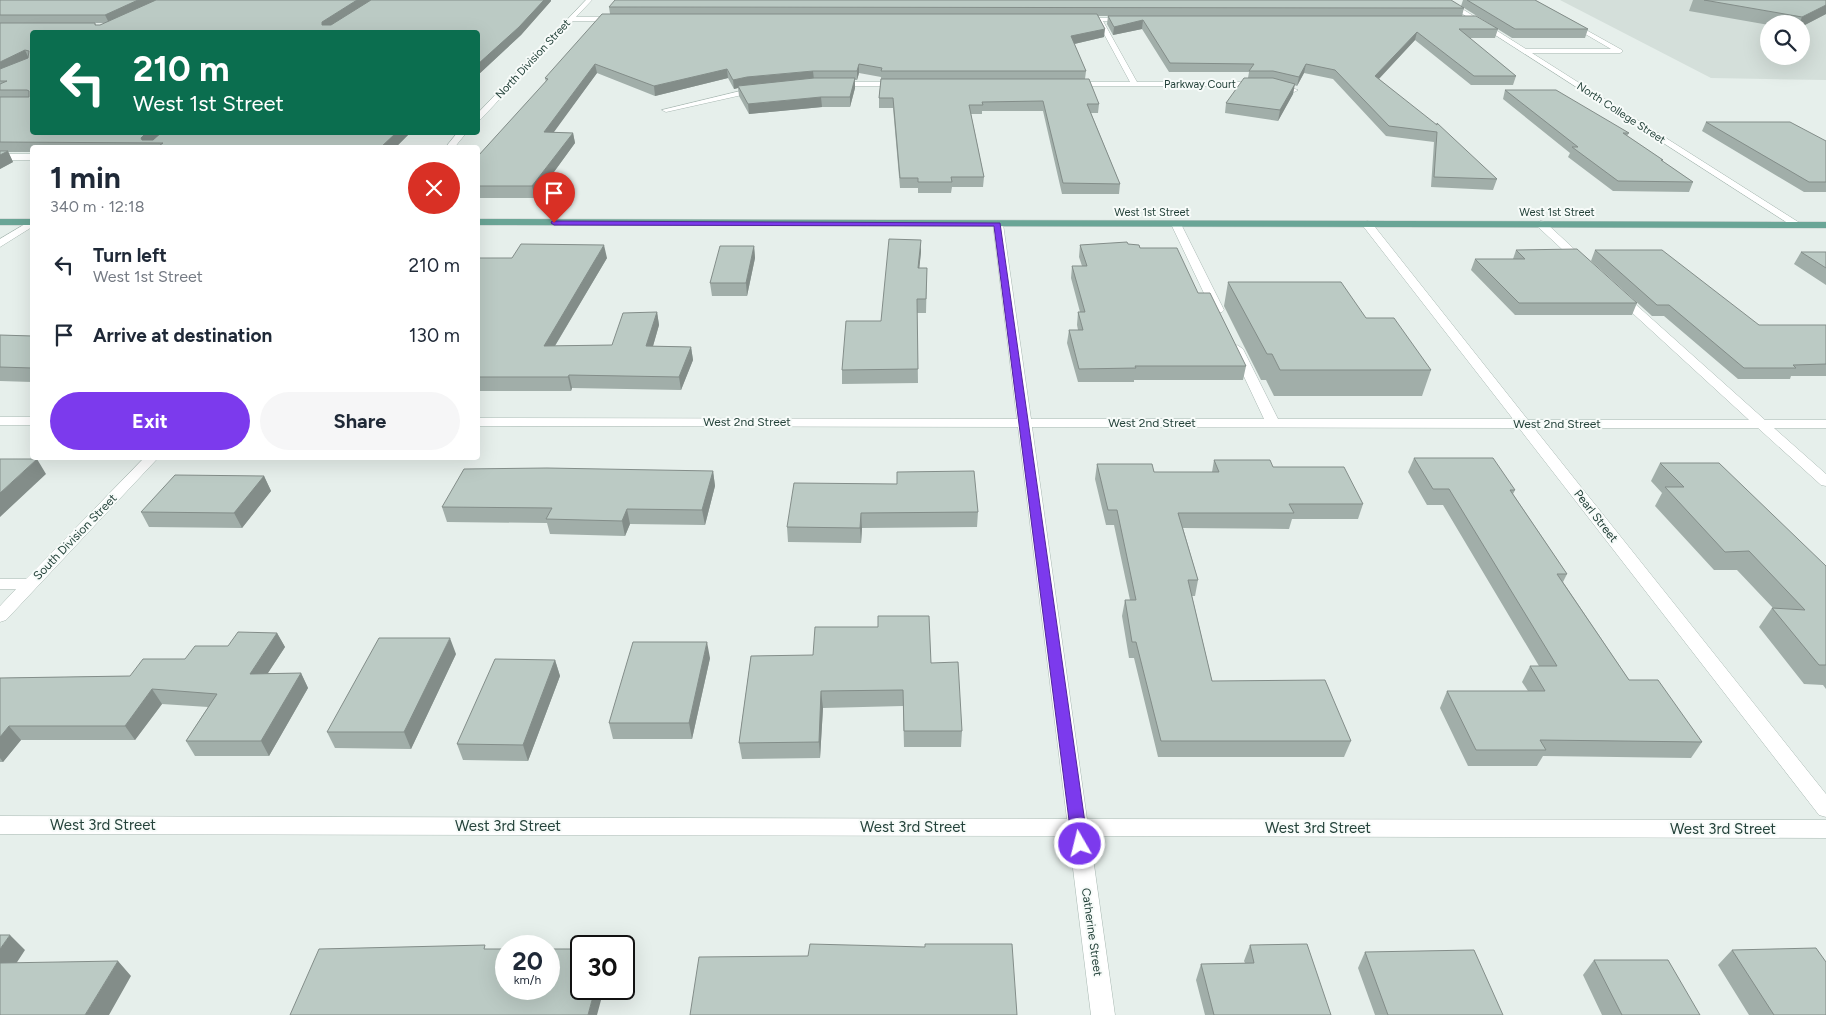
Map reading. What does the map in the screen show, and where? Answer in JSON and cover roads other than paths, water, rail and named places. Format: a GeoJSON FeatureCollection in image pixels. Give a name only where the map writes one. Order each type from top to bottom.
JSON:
{"type":"FeatureCollection","features":[{"type":"Feature","properties":{"kind":"main road"},"geometry":{"type":"LineString","coordinates":[[0,222],[30,223]]}},
{"type":"Feature","properties":{"kind":"main road","name":"West 1st Street"},"geometry":{"type":"LineString","coordinates":[[480,222],[1826,225]]}},
{"type":"Feature","properties":{"kind":"street","name":"North Division Street"},"geometry":{"type":"LineString","coordinates":[[480,115],[589,0]]}},
{"type":"Feature","properties":{"kind":"street","name":"North College Street"},"geometry":{"type":"LineString","coordinates":[[1444,0],[1798,225]]}},
{"type":"Feature","properties":{"kind":"street"},"geometry":{"type":"LineString","coordinates":[[1524,51],[1620,51],[1562,18]]}},
{"type":"Feature","properties":{"kind":"street"},"geometry":{"type":"LineString","coordinates":[[571,19],[621,19]]}},
{"type":"Feature","properties":{"kind":"street"},"geometry":{"type":"LineString","coordinates":[[1069,19],[1139,19]]}},
{"type":"Feature","properties":{"kind":"street"},"geometry":{"type":"LineString","coordinates":[[1099,19],[1135,84]]}},
{"type":"Feature","properties":{"kind":"street"},"geometry":{"type":"LineString","coordinates":[[1465,20],[1475,20]]}},
{"type":"Feature","properties":{"kind":"street"},"geometry":{"type":"LineString","coordinates":[[824,84],[911,84]]}},
{"type":"Feature","properties":{"kind":"street","name":"Parkway Court"},"geometry":{"type":"LineString","coordinates":[[1057,84],[1271,84],[1294,90]]}},
{"type":"Feature","properties":{"kind":"street"},"geometry":{"type":"LineString","coordinates":[[666,110],[727,94],[768,87]]}},
{"type":"Feature","properties":{"kind":"street"},"geometry":{"type":"LineString","coordinates":[[480,105],[489,105]]}},
{"type":"Feature","properties":{"kind":"street"},"geometry":{"type":"LineString","coordinates":[[452,145],[460,135]]}},
{"type":"Feature","properties":{"kind":"street"},"geometry":{"type":"LineString","coordinates":[[0,157],[30,157]]}},
{"type":"Feature","properties":{"kind":"street"},"geometry":{"type":"LineString","coordinates":[[0,244],[30,224]]}},
{"type":"Feature","properties":{"kind":"street","name":"Catherine Street"},"geometry":{"type":"LineString","coordinates":[[998,224],[1103,1015]]}},
{"type":"Feature","properties":{"kind":"street"},"geometry":{"type":"LineString","coordinates":[[1176,224],[1221,317]]}},
{"type":"Feature","properties":{"kind":"street","name":"Pearl Street"},"geometry":{"type":"LineString","coordinates":[[1366,224],[1826,809]]}},
{"type":"Feature","properties":{"kind":"street"},"geometry":{"type":"LineString","coordinates":[[1541,224],[1594,273]]}},
{"type":"Feature","properties":{"kind":"street"},"geometry":{"type":"LineString","coordinates":[[1609,286],[1826,482]]}},
{"type":"Feature","properties":{"kind":"street"},"geometry":{"type":"LineString","coordinates":[[1230,335],[1273,423]]}},
{"type":"Feature","properties":{"kind":"street"},"geometry":{"type":"LineString","coordinates":[[0,421],[30,421]]}},
{"type":"Feature","properties":{"kind":"street","name":"West 2nd Street"},"geometry":{"type":"LineString","coordinates":[[480,422],[1826,424]]}},
{"type":"Feature","properties":{"kind":"street","name":"South Division Street"},"geometry":{"type":"LineString","coordinates":[[0,616],[149,460]]}},
{"type":"Feature","properties":{"kind":"street"},"geometry":{"type":"LineString","coordinates":[[0,584],[31,584]]}},
{"type":"Feature","properties":{"kind":"street","name":"West 3rd Street"},"geometry":{"type":"LineString","coordinates":[[0,825],[1826,829]]}}]}
